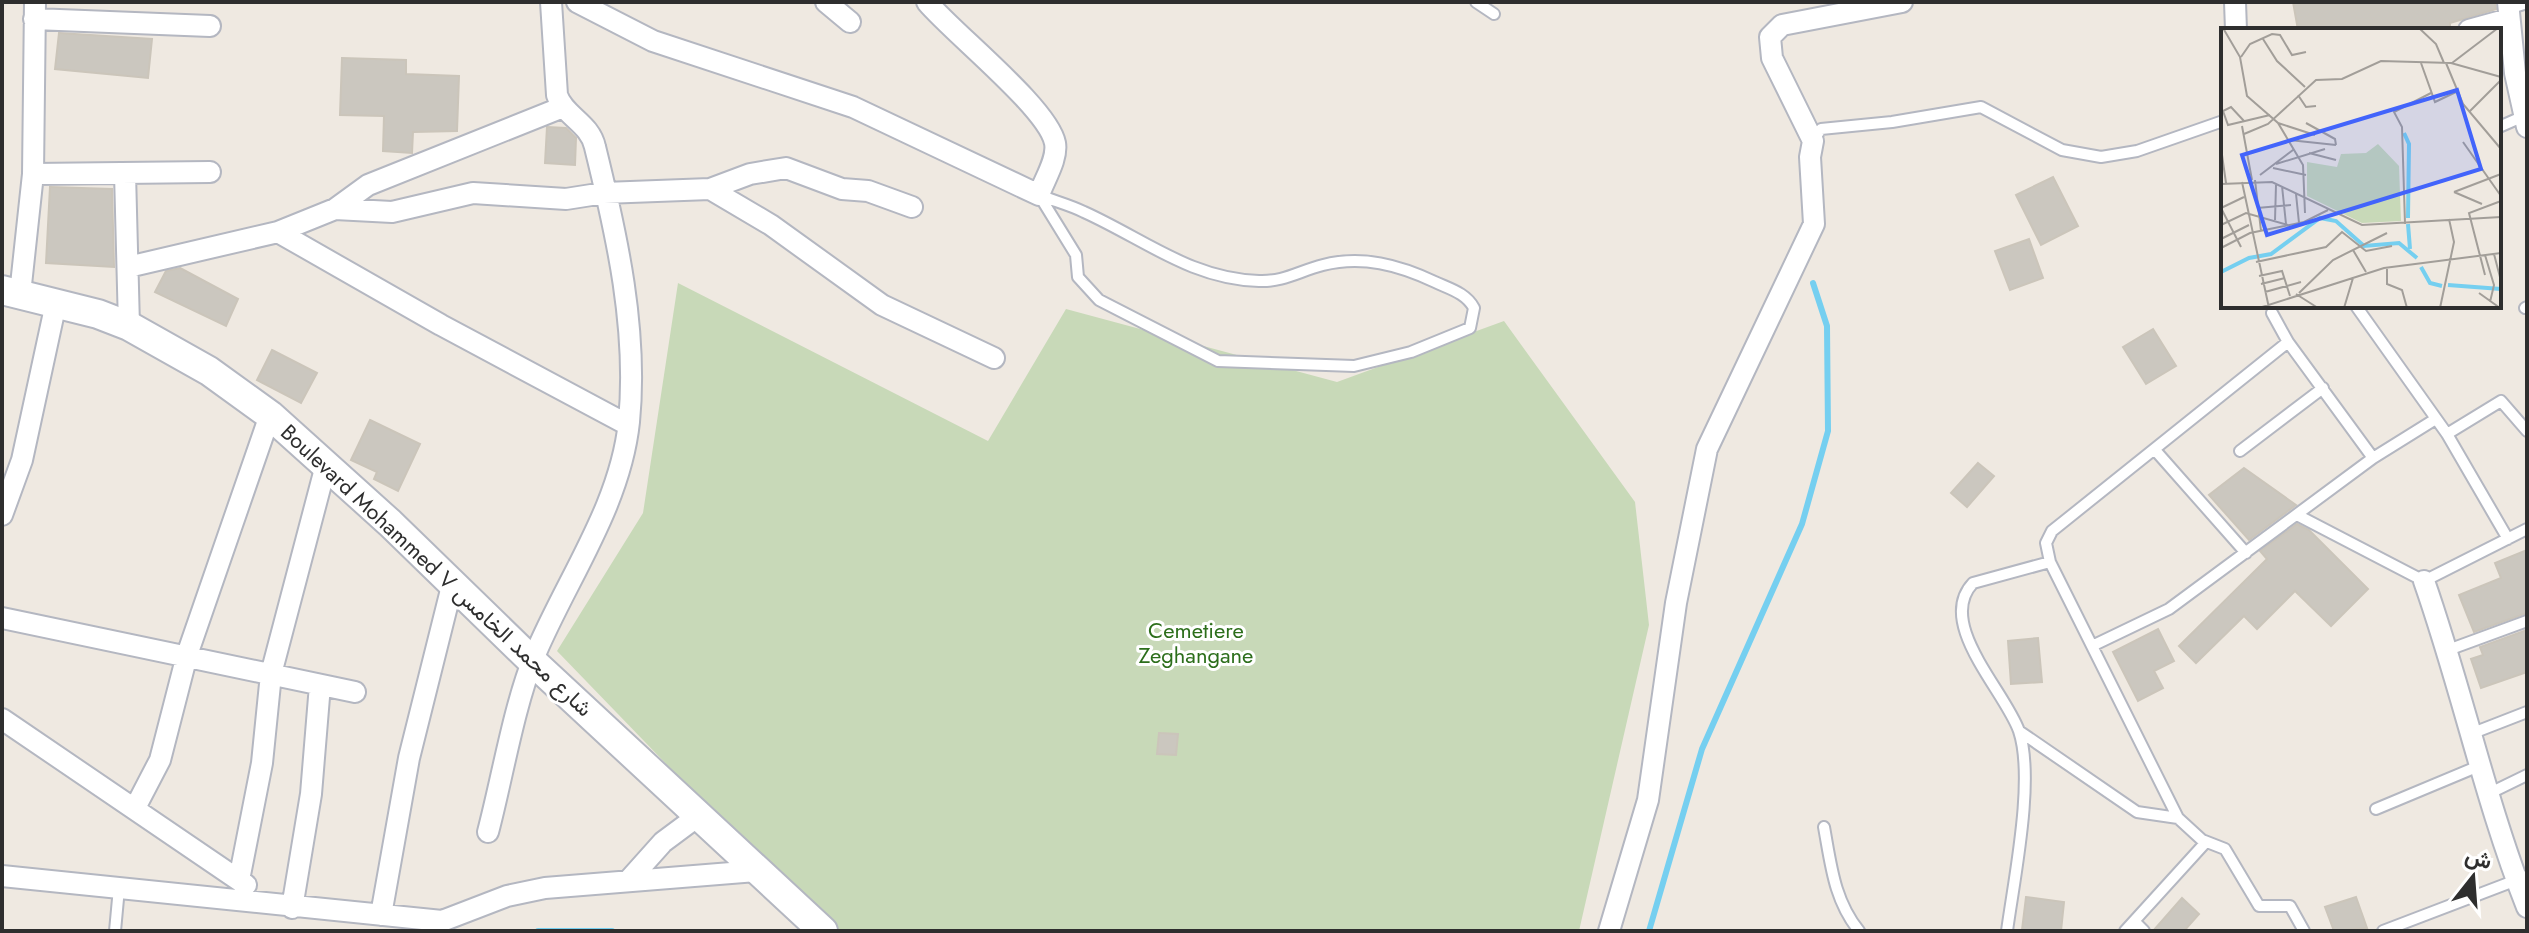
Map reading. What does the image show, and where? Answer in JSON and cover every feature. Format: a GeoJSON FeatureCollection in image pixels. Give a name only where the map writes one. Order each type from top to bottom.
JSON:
{"type":"FeatureCollection","features":[{"type":"Feature","properties":{"kind":"main road","name":"Boulevard Mohammed V شارع محمد الخامس"},"geometry":{"type":"LineString","coordinates":[[11,292],[129,326],[209,371],[270,415],[453,582],[532,661],[823,931]]}},
{"type":"Feature","properties":{"kind":"street"},"geometry":{"type":"LineString","coordinates":[[488,832],[532,661],[600,521],[628,425],[630,356],[626,302],[593,138],[579,119],[563,107],[557,95],[551,2]]}},
{"type":"Feature","properties":{"kind":"street"},"geometry":{"type":"LineString","coordinates":[[577,2],[653,41],[853,107],[1039,195],[1055,151],[1050,132],[1023,97],[949,28],[927,2]]}},
{"type":"Feature","properties":{"kind":"street"},"geometry":{"type":"LineString","coordinates":[[826,2],[850,22]]}},
{"type":"Feature","properties":{"kind":"street"},"geometry":{"type":"LineString","coordinates":[[1609,931],[1648,800],[1676,603],[1707,449],[1790,270],[1811,238],[1816,206],[1810,157],[1813,141],[1772,58],[1772,33],[1777,27],[1798,21],[1902,2]]}},
{"type":"Feature","properties":{"kind":"street"},"geometry":{"type":"LineString","coordinates":[[2235,2],[2236,28]]}},
{"type":"Feature","properties":{"kind":"street"},"geometry":{"type":"LineString","coordinates":[[2473,28],[2513,8],[2525,122]]}},
{"type":"Feature","properties":{"kind":"street"},"geometry":{"type":"LineString","coordinates":[[11,292],[33,174],[34,11],[210,26]]}},
{"type":"Feature","properties":{"kind":"street"},"geometry":{"type":"LineString","coordinates":[[128,267],[278,232],[335,209],[368,185],[563,107]]}},
{"type":"Feature","properties":{"kind":"street"},"geometry":{"type":"LineString","coordinates":[[335,209],[392,212],[473,193],[539,199],[710,189],[750,174],[786,168],[842,189],[868,191],[912,207]]}},
{"type":"Feature","properties":{"kind":"street"},"geometry":{"type":"LineString","coordinates":[[33,174],[210,172]]}},
{"type":"Feature","properties":{"kind":"street"},"geometry":{"type":"LineString","coordinates":[[125,173],[129,326]]}},
{"type":"Feature","properties":{"kind":"street"},"geometry":{"type":"LineString","coordinates":[[710,189],[771,225],[882,305],[994,358]]}},
{"type":"Feature","properties":{"kind":"street"},"geometry":{"type":"LineString","coordinates":[[278,232],[441,325],[628,425]]}},
{"type":"Feature","properties":{"kind":"street"},"geometry":{"type":"LineString","coordinates":[[2,515],[22,460],[56,303]]}},
{"type":"Feature","properties":{"kind":"street"},"geometry":{"type":"LineString","coordinates":[[135,808],[160,760],[187,655],[270,415]]}},
{"type":"Feature","properties":{"kind":"street"},"geometry":{"type":"LineString","coordinates":[[239,880],[262,763],[271,674],[326,465]]}},
{"type":"Feature","properties":{"kind":"street"},"geometry":{"type":"LineString","coordinates":[[2424,581],[2473,733],[2488,794],[2522,878],[2527,907]]}},
{"type":"Feature","properties":{"kind":"street"},"geometry":{"type":"LineString","coordinates":[[381,915],[409,758],[453,582]]}},
{"type":"Feature","properties":{"kind":"street"},"geometry":{"type":"LineString","coordinates":[[2,618],[355,692]]}},
{"type":"Feature","properties":{"kind":"street"},"geometry":{"type":"LineString","coordinates":[[284,907],[311,794],[320,685]]}},
{"type":"Feature","properties":{"kind":"street"},"geometry":{"type":"LineString","coordinates":[[2,719],[239,880],[284,907]]}},
{"type":"Feature","properties":{"kind":"street"},"geometry":{"type":"LineString","coordinates":[[629,880],[663,842],[698,816]]}},
{"type":"Feature","properties":{"kind":"street"},"geometry":{"type":"LineString","coordinates":[[2,876],[442,921],[527,892],[629,880],[756,871]]}},
{"type":"Feature","properties":{"kind":"lane"},"geometry":{"type":"LineString","coordinates":[[1476,2],[1494,14]]}},
{"type":"Feature","properties":{"kind":"lane"},"geometry":{"type":"LineString","coordinates":[[1813,141],[1821,129],[1892,122],[1981,107],[2062,150],[2101,157],[2137,151],[2221,122]]}},
{"type":"Feature","properties":{"kind":"lane"},"geometry":{"type":"LineString","coordinates":[[2501,127],[2525,122]]}},
{"type":"Feature","properties":{"kind":"lane"},"geometry":{"type":"LineString","coordinates":[[1039,195],[1084,212],[1162,255],[1219,277],[1284,281],[1321,265],[1351,260],[1372,261],[1418,274],[1469,298],[1474,308],[1470,328],[1411,352],[1354,366],[1218,361],[1099,300],[1078,277],[1076,255],[1039,195]]}},
{"type":"Feature","properties":{"kind":"lane"},"geometry":{"type":"LineString","coordinates":[[2357,308],[2434,420],[2447,434],[2508,539]]}},
{"type":"Feature","properties":{"kind":"lane"},"geometry":{"type":"LineString","coordinates":[[2272,313],[2288,342],[2373,458]]}},
{"type":"Feature","properties":{"kind":"lane"},"geometry":{"type":"LineString","coordinates":[[2288,342],[2052,531],[2046,543],[2050,562],[2178,818],[2206,842],[2225,849],[2259,906],[2290,906],[2304,931]]}},
{"type":"Feature","properties":{"kind":"lane"},"geometry":{"type":"LineString","coordinates":[[2240,451],[2323,388]]}},
{"type":"Feature","properties":{"kind":"lane"},"geometry":{"type":"LineString","coordinates":[[2447,434],[2501,401],[2527,431]]}},
{"type":"Feature","properties":{"kind":"lane"},"geometry":{"type":"LineString","coordinates":[[2092,646],[2169,609],[2373,458],[2434,420]]}},
{"type":"Feature","properties":{"kind":"lane"},"geometry":{"type":"LineString","coordinates":[[2155,450],[2246,553]]}},
{"type":"Feature","properties":{"kind":"lane"},"geometry":{"type":"LineString","coordinates":[[2297,515],[2424,581],[2527,529]]}},
{"type":"Feature","properties":{"kind":"lane"},"geometry":{"type":"LineString","coordinates":[[2007,931],[2021,823],[2024,761],[2019,731],[1963,631],[1964,598],[1973,583],[2050,562]]}},
{"type":"Feature","properties":{"kind":"lane"},"geometry":{"type":"LineString","coordinates":[[2448,650],[2527,621]]}},
{"type":"Feature","properties":{"kind":"lane"},"geometry":{"type":"LineString","coordinates":[[2473,733],[2527,712]]}},
{"type":"Feature","properties":{"kind":"lane"},"geometry":{"type":"LineString","coordinates":[[2019,731],[2137,812],[2178,818]]}},
{"type":"Feature","properties":{"kind":"lane"},"geometry":{"type":"LineString","coordinates":[[2376,809],[2479,766]]}},
{"type":"Feature","properties":{"kind":"lane"},"geometry":{"type":"LineString","coordinates":[[2488,794],[2527,775]]}},
{"type":"Feature","properties":{"kind":"lane"},"geometry":{"type":"LineString","coordinates":[[1824,827],[1835,888],[1845,912],[1859,931]]}},
{"type":"Feature","properties":{"kind":"lane"},"geometry":{"type":"LineString","coordinates":[[2125,931],[2206,842]]}},
{"type":"Feature","properties":{"kind":"lane"},"geometry":{"type":"LineString","coordinates":[[2383,931],[2522,878]]}},
{"type":"Feature","properties":{"kind":"lane"},"geometry":{"type":"LineString","coordinates":[[115,931],[119,888]]}},
{"type":"Feature","properties":{"kind":"lane"},"geometry":{"type":"LineString","coordinates":[[419,931],[442,921]]}},
{"type":"Feature","properties":{"kind":"lane"},"geometry":{"type":"LineString","coordinates":[[2135,922],[2144,931]]}},
{"type":"Feature","properties":{"kind":"green space","name":"Cemetiere Zeghangane"},"geometry":{"type":"Polygon","coordinates":[[[678,283],[988,441],[1066,309],[1337,382],[1504,321],[1635,502],[1649,625],[1579,931],[838,931],[703,802],[557,651],[643,513],[678,283]]]}},
{"type":"Feature","properties":{"kind":"building"},"geometry":{"type":"Polygon","coordinates":[[[2293,2],[2495,2],[2496,9],[2450,23],[2450,27],[2298,28],[2293,2]]]}},
{"type":"Feature","properties":{"kind":"building"},"geometry":{"type":"Polygon","coordinates":[[[59,33],[152,39],[148,78],[55,69],[59,33]]]}},
{"type":"Feature","properties":{"kind":"building"},"geometry":{"type":"Polygon","coordinates":[[[342,58],[406,60],[406,74],[459,76],[457,131],[413,132],[412,153],[383,151],[384,116],[340,115],[342,58]]]}},
{"type":"Feature","properties":{"kind":"building"},"geometry":{"type":"Polygon","coordinates":[[[547,127],[566,128],[576,138],[575,165],[545,163],[547,127]]]}},
{"type":"Feature","properties":{"kind":"building"},"geometry":{"type":"Polygon","coordinates":[[[2053,177],[2078,226],[2041,245],[2016,195],[2053,177]]]}},
{"type":"Feature","properties":{"kind":"building"},"geometry":{"type":"Polygon","coordinates":[[[50,187],[112,189],[114,267],[46,263],[50,187]]]}},
{"type":"Feature","properties":{"kind":"building"},"geometry":{"type":"Polygon","coordinates":[[[2029,239],[2043,278],[2010,290],[1995,251],[2029,239]]]}},
{"type":"Feature","properties":{"kind":"building"},"geometry":{"type":"Polygon","coordinates":[[[180,268],[238,299],[226,326],[155,292],[166,271],[180,268]]]}},
{"type":"Feature","properties":{"kind":"building"},"geometry":{"type":"Polygon","coordinates":[[[2153,329],[2176,366],[2146,384],[2123,347],[2153,329]]]}},
{"type":"Feature","properties":{"kind":"building"},"geometry":{"type":"Polygon","coordinates":[[[272,350],[317,373],[301,403],[257,380],[272,350]]]}},
{"type":"Feature","properties":{"kind":"building"},"geometry":{"type":"Polygon","coordinates":[[[370,420],[420,444],[398,491],[374,479],[377,472],[351,460],[370,420]]]}},
{"type":"Feature","properties":{"kind":"building"},"geometry":{"type":"Polygon","coordinates":[[[1978,463],[1994,476],[1967,507],[1951,493],[1978,463]]]}},
{"type":"Feature","properties":{"kind":"building"},"geometry":{"type":"Polygon","coordinates":[[[2244,468],[2296,505],[2249,540],[2209,495],[2244,468]]]}},
{"type":"Feature","properties":{"kind":"building"},"geometry":{"type":"Polygon","coordinates":[[[2297,524],[2309,530],[2368,589],[2331,626],[2295,591],[2257,629],[2244,616],[2196,663],[2179,646],[2267,559],[2260,551],[2297,524]]]}},
{"type":"Feature","properties":{"kind":"building"},"geometry":{"type":"Polygon","coordinates":[[[2527,550],[2527,613],[2474,632],[2459,595],[2501,578],[2495,563],[2527,550]]]}},
{"type":"Feature","properties":{"kind":"building"},"geometry":{"type":"Polygon","coordinates":[[[2158,629],[2174,661],[2154,671],[2163,688],[2138,701],[2113,652],[2158,629]]]}},
{"type":"Feature","properties":{"kind":"building"},"geometry":{"type":"Polygon","coordinates":[[[2527,630],[2527,672],[2481,688],[2471,659],[2483,655],[2480,647],[2527,630]]]}},
{"type":"Feature","properties":{"kind":"building"},"geometry":{"type":"Polygon","coordinates":[[[2038,638],[2042,682],[2011,684],[2008,641],[2038,638]]]}},
{"type":"Feature","properties":{"kind":"building"},"geometry":{"type":"Polygon","coordinates":[[[1159,733],[1178,734],[1176,755],[1157,754],[1159,733]]]}},
{"type":"Feature","properties":{"kind":"building"},"geometry":{"type":"Polygon","coordinates":[[[2026,897],[2064,902],[2061,931],[2022,930],[2026,897]]]}},
{"type":"Feature","properties":{"kind":"building"},"geometry":{"type":"Polygon","coordinates":[[[2356,897],[2367,928],[2334,931],[2325,907],[2356,897]]]}},
{"type":"Feature","properties":{"kind":"building"},"geometry":{"type":"Polygon","coordinates":[[[2182,898],[2199,914],[2184,931],[2153,931],[2182,898]]]}},
{"type":"Feature","properties":{"kind":"waterway"},"geometry":{"type":"LineString","coordinates":[[1649,931],[1702,749],[1802,524],[1828,431],[1827,326],[1813,283]]}},
{"type":"Feature","properties":{"kind":"waterway"},"geometry":{"type":"LineString","coordinates":[[538,931],[612,931]]}}]}
